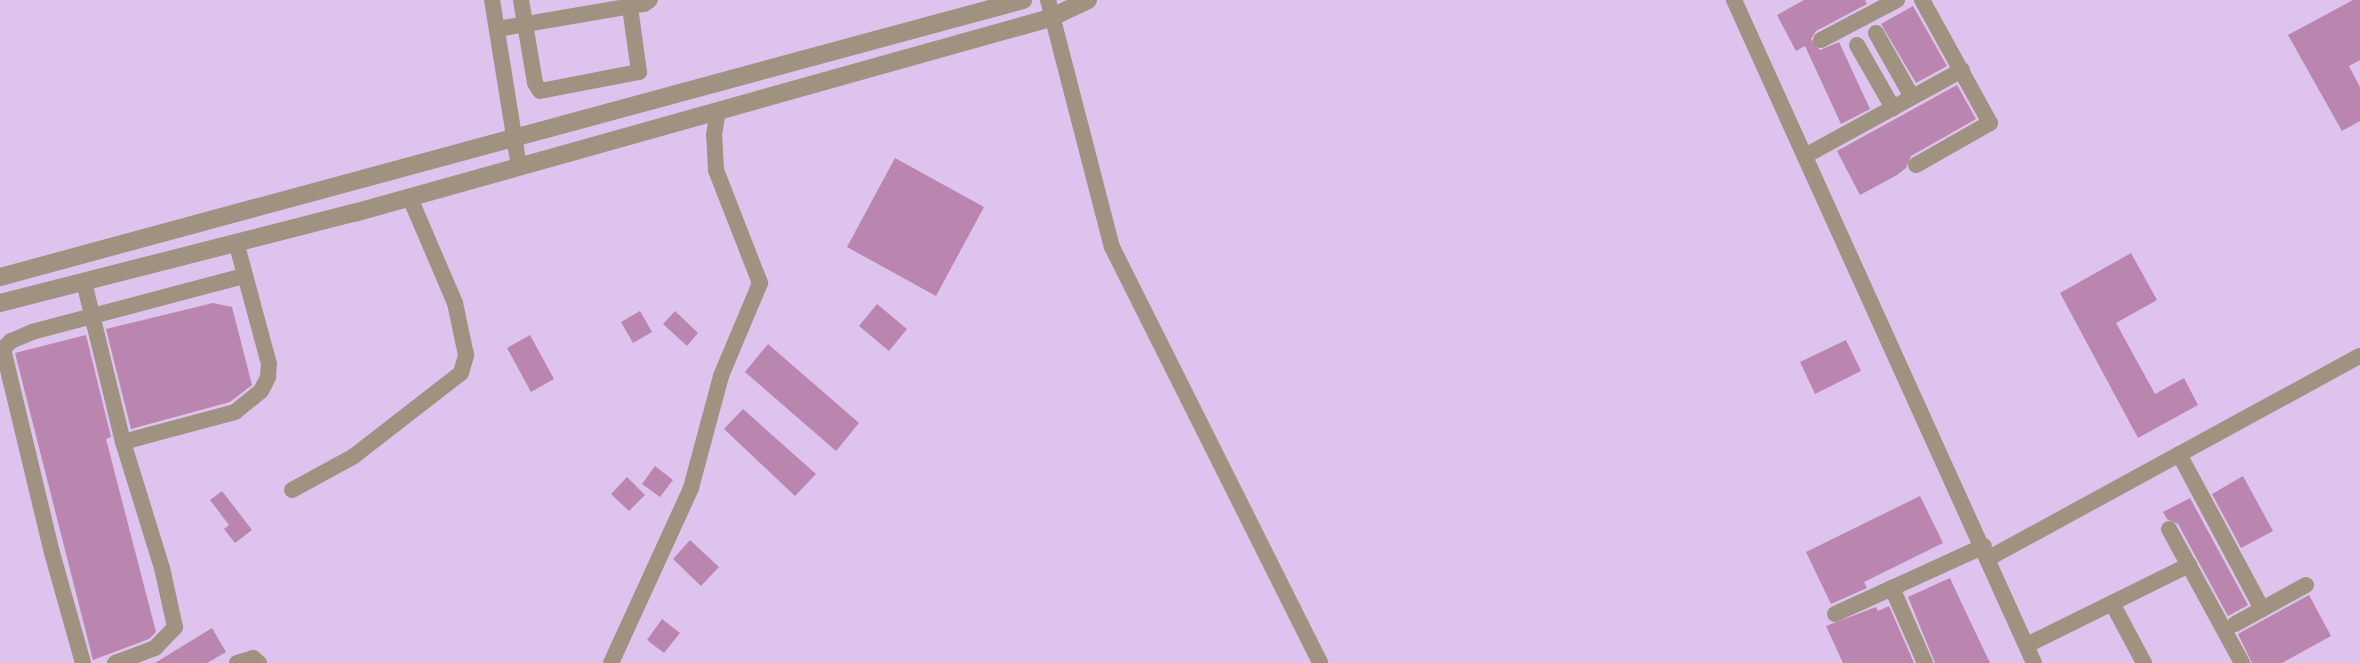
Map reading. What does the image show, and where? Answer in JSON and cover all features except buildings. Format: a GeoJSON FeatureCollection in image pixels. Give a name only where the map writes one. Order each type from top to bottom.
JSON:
{"type":"FeatureCollection","features":[{"type":"Feature","properties":{"kind":"street"},"geometry":{"type":"LineString","coordinates":[[492,0],[519,166]]}},
{"type":"Feature","properties":{"kind":"street"},"geometry":{"type":"LineString","coordinates":[[521,0],[537,89],[544,91],[639,72],[630,7]]}},
{"type":"Feature","properties":{"kind":"street"},"geometry":{"type":"LineString","coordinates":[[497,29],[630,7],[650,0]]}},
{"type":"Feature","properties":{"kind":"street"},"geometry":{"type":"LineString","coordinates":[[0,277],[1023,0]]}},
{"type":"Feature","properties":{"kind":"street"},"geometry":{"type":"LineString","coordinates":[[0,303],[410,198],[718,111],[1049,9],[1088,0]]}},
{"type":"Feature","properties":{"kind":"street"},"geometry":{"type":"LineString","coordinates":[[1734,0],[1986,552],[2034,663]]}},
{"type":"Feature","properties":{"kind":"street"},"geometry":{"type":"LineString","coordinates":[[1821,40],[1896,0]]}},
{"type":"Feature","properties":{"kind":"street"},"geometry":{"type":"LineString","coordinates":[[1916,165],[1990,123],[1923,0]]}},
{"type":"Feature","properties":{"kind":"street"},"geometry":{"type":"LineString","coordinates":[[1049,9],[1112,247],[1320,663]]}},
{"type":"Feature","properties":{"kind":"street"},"geometry":{"type":"LineString","coordinates":[[1876,33],[1912,98]]}},
{"type":"Feature","properties":{"kind":"street"},"geometry":{"type":"LineString","coordinates":[[1857,45],[1893,108]]}},
{"type":"Feature","properties":{"kind":"street"},"geometry":{"type":"LineString","coordinates":[[1805,156],[1962,70]]}},
{"type":"Feature","properties":{"kind":"street"},"geometry":{"type":"LineString","coordinates":[[611,663],[691,488],[721,376],[760,284],[716,170],[714,135],[718,111]]}},
{"type":"Feature","properties":{"kind":"street"},"geometry":{"type":"LineString","coordinates":[[292,490],[354,456],[461,374],[466,355],[455,303],[410,198]]}},
{"type":"Feature","properties":{"kind":"street"},"geometry":{"type":"LineString","coordinates":[[123,442],[235,412],[261,391],[268,378],[269,364],[236,242]]}},
{"type":"Feature","properties":{"kind":"street"},"geometry":{"type":"LineString","coordinates":[[82,663],[52,553],[3,349],[11,341],[32,332],[244,276]]}},
{"type":"Feature","properties":{"kind":"street"},"geometry":{"type":"LineString","coordinates":[[84,282],[90,316],[123,442],[162,568],[175,627],[155,648],[115,663]]}},
{"type":"Feature","properties":{"kind":"street"},"geometry":{"type":"LineString","coordinates":[[1835,614],[1892,588],[1986,552],[2179,454],[2360,356]]}},
{"type":"Feature","properties":{"kind":"street"},"geometry":{"type":"LineString","coordinates":[[2179,454],[2262,609]]}},
{"type":"Feature","properties":{"kind":"street"},"geometry":{"type":"LineString","coordinates":[[2169,529],[2242,663]]}},
{"type":"Feature","properties":{"kind":"street"},"geometry":{"type":"LineString","coordinates":[[2027,645],[2188,565]]}},
{"type":"Feature","properties":{"kind":"street"},"geometry":{"type":"LineString","coordinates":[[2235,624],[2306,585]]}},
{"type":"Feature","properties":{"kind":"street"},"geometry":{"type":"LineString","coordinates":[[1892,588],[1925,663]]}},
{"type":"Feature","properties":{"kind":"street"},"geometry":{"type":"LineString","coordinates":[[2112,603],[2145,663]]}},
{"type":"Feature","properties":{"kind":"street"},"geometry":{"type":"LineString","coordinates":[[237,663],[253,658],[259,663]]}}]}
